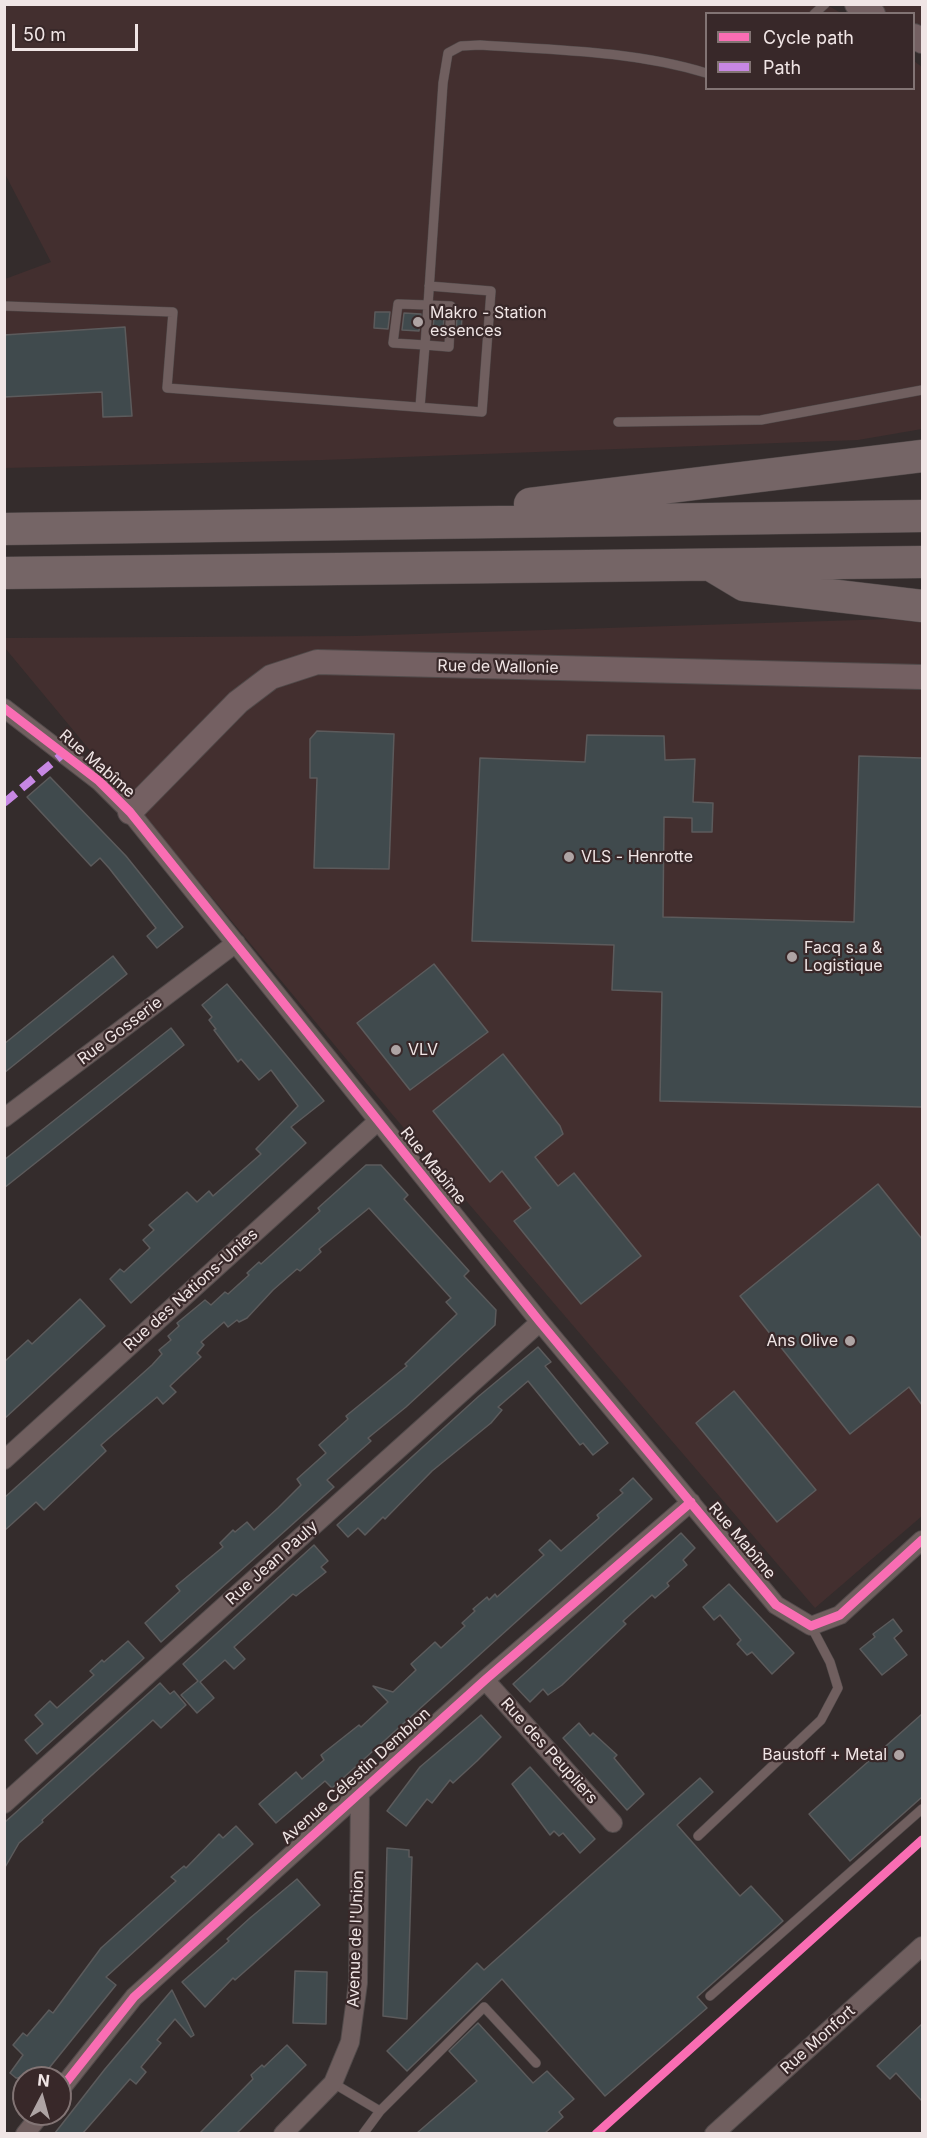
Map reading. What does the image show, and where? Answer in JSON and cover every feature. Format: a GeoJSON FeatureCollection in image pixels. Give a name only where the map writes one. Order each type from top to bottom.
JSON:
{"type":"FeatureCollection","features":[{"type":"Feature","properties":{"kind":"highway"},"geometry":{"type":"LineString","coordinates":[[122,528],[166,515],[526,504],[922,456]]}},
{"type":"Feature","properties":{"kind":"highway"},"geometry":{"type":"LineString","coordinates":[[4,529],[922,516]]}},
{"type":"Feature","properties":{"kind":"highway"},"geometry":{"type":"LineString","coordinates":[[4,573],[922,562]]}},
{"type":"Feature","properties":{"kind":"highway"},"geometry":{"type":"LineString","coordinates":[[711,565],[744,585],[922,606]]}},
{"type":"Feature","properties":{"kind":"street"},"geometry":{"type":"LineString","coordinates":[[856,4],[870,12]]}},
{"type":"Feature","properties":{"kind":"street","name":"Rue de Wallonie"},"geometry":{"type":"LineString","coordinates":[[130,812],[238,702],[271,678],[316,662],[922,677]]}},
{"type":"Feature","properties":{"kind":"street","name":"Rue Mabîme"},"geometry":{"type":"LineString","coordinates":[[4,708],[99,781],[130,812],[540,1322],[776,1605],[811,1626]]}},
{"type":"Feature","properties":{"kind":"street","name":"Rue Gosserie"},"geometry":{"type":"LineString","coordinates":[[4,1118],[236,943]]}},
{"type":"Feature","properties":{"kind":"street","name":"Rue des Nations-Unies"},"geometry":{"type":"LineString","coordinates":[[4,1460],[378,1121]]}},
{"type":"Feature","properties":{"kind":"street","name":"Rue Jean Pauly"},"geometry":{"type":"LineString","coordinates":[[4,1804],[540,1322]]}},
{"type":"Feature","properties":{"kind":"street","name":"Avenue Célestin Demblon"},"geometry":{"type":"LineString","coordinates":[[72,2075],[134,1998],[485,1680],[691,1502]]}},
{"type":"Feature","properties":{"kind":"street"},"geometry":{"type":"LineString","coordinates":[[811,1626],[840,1615],[922,1540]]}},
{"type":"Feature","properties":{"kind":"street","name":"Rue des Peupliers"},"geometry":{"type":"LineString","coordinates":[[485,1680],[612,1822]]}},
{"type":"Feature","properties":{"kind":"street","name":"Avenue de l'Union"},"geometry":{"type":"LineString","coordinates":[[283,2133],[333,2083],[350,2042],[358,1983],[360,1792]]}},
{"type":"Feature","properties":{"kind":"street","name":"Rue Monfort"},"geometry":{"type":"LineString","coordinates":[[714,2133],[922,1946]]}},
{"type":"Feature","properties":{"kind":"lane"},"geometry":{"type":"LineString","coordinates":[[420,407],[443,83],[448,53],[461,46],[480,45],[600,53],[671,62],[705,73]]}},
{"type":"Feature","properties":{"kind":"lane"},"geometry":{"type":"LineString","coordinates":[[4,306],[173,312],[167,388],[482,412],[491,291],[429,286]]}},
{"type":"Feature","properties":{"kind":"lane"},"geometry":{"type":"LineString","coordinates":[[398,304],[428,305],[451,306],[449,347],[393,344],[398,304]]}},
{"type":"Feature","properties":{"kind":"lane"},"geometry":{"type":"LineString","coordinates":[[618,422],[761,420],[922,390]]}},
{"type":"Feature","properties":{"kind":"lane"},"geometry":{"type":"LineString","coordinates":[[698,1836],[821,1720],[838,1688],[830,1662],[811,1626]]}},
{"type":"Feature","properties":{"kind":"lane"},"geometry":{"type":"LineString","coordinates":[[710,1996],[922,1809]]}},
{"type":"Feature","properties":{"kind":"lane"},"geometry":{"type":"LineString","coordinates":[[363,2133],[380,2110],[484,2007],[536,2063]]}},
{"type":"Feature","properties":{"kind":"lane"},"geometry":{"type":"LineString","coordinates":[[333,2083],[380,2110]]}},
{"type":"Feature","properties":{"kind":"shaded area"},"geometry":{"type":"Polygon","coordinates":[[[4,5],[827,5],[839,12],[705,12],[705,90],[915,90],[915,62],[922,67],[922,429],[858,440],[323,460],[5,468],[5,279],[51,262],[5,174],[4,5]]]}},
{"type":"Feature","properties":{"kind":"shaded area"},"geometry":{"type":"Polygon","coordinates":[[[863,5],[922,5],[922,39],[915,35],[915,12],[877,12],[863,5]]]}},
{"type":"Feature","properties":{"kind":"shaded area"},"geometry":{"type":"Polygon","coordinates":[[[922,618],[922,1516],[815,1608],[391,1113],[5,648],[4,638],[355,636],[922,618]]]}},
{"type":"Feature","properties":{"kind":"building"},"geometry":{"type":"Polygon","coordinates":[[[375,312],[390,312],[388,329],[374,328],[375,312]]]}},
{"type":"Feature","properties":{"kind":"building"},"geometry":{"type":"Polygon","coordinates":[[[404,313],[421,314],[419,331],[402,330],[404,313]]]}},
{"type":"Feature","properties":{"kind":"building"},"geometry":{"type":"Polygon","coordinates":[[[434,315],[444,315],[443,332],[433,332],[434,315]]]}},
{"type":"Feature","properties":{"kind":"building"},"geometry":{"type":"Polygon","coordinates":[[[457,316],[462,316],[461,333],[456,333],[457,316]]]}},
{"type":"Feature","properties":{"kind":"building"},"geometry":{"type":"Polygon","coordinates":[[[125,327],[132,416],[103,417],[102,392],[4,397],[4,335],[125,327]]]}},
{"type":"Feature","properties":{"kind":"building"},"geometry":{"type":"Polygon","coordinates":[[[317,731],[394,734],[389,869],[314,868],[317,778],[310,778],[310,739],[317,731]]]}},
{"type":"Feature","properties":{"kind":"building"},"geometry":{"type":"Polygon","coordinates":[[[587,735],[664,736],[665,760],[695,759],[693,802],[713,803],[712,832],[692,832],[692,818],[664,817],[663,917],[854,922],[859,756],[922,758],[922,1107],[660,1101],[662,992],[612,990],[614,945],[472,941],[480,758],[585,762],[587,735]]]}},
{"type":"Feature","properties":{"kind":"building"},"geometry":{"type":"Polygon","coordinates":[[[50,777],[126,856],[183,927],[157,948],[147,936],[156,928],[109,868],[100,858],[91,866],[27,797],[50,777]]]}},
{"type":"Feature","properties":{"kind":"building"},"geometry":{"type":"Polygon","coordinates":[[[113,956],[127,974],[4,1073],[4,1044],[113,956]]]}},
{"type":"Feature","properties":{"kind":"building"},"geometry":{"type":"Polygon","coordinates":[[[434,964],[488,1032],[410,1090],[357,1023],[434,964]]]}},
{"type":"Feature","properties":{"kind":"building"},"geometry":{"type":"Polygon","coordinates":[[[227,984],[324,1101],[291,1127],[306,1143],[131,1303],[110,1279],[120,1269],[124,1272],[150,1248],[143,1240],[154,1230],[149,1225],[187,1192],[197,1202],[209,1191],[213,1196],[261,1154],[256,1149],[298,1106],[271,1070],[259,1080],[241,1059],[238,1062],[214,1030],[216,1029],[209,1020],[212,1017],[202,1005],[227,984]]]}},
{"type":"Feature","properties":{"kind":"building"},"geometry":{"type":"Polygon","coordinates":[[[171,1028],[184,1045],[4,1188],[4,1160],[171,1028]]]}},
{"type":"Feature","properties":{"kind":"building"},"geometry":{"type":"Polygon","coordinates":[[[503,1054],[560,1126],[563,1134],[535,1157],[558,1186],[574,1173],[641,1256],[581,1304],[514,1221],[531,1208],[502,1171],[490,1182],[433,1111],[503,1054]]]}},
{"type":"Feature","properties":{"kind":"building"},"geometry":{"type":"Polygon","coordinates":[[[366,1165],[381,1165],[408,1195],[404,1199],[469,1271],[464,1276],[496,1310],[495,1325],[406,1407],[368,1438],[371,1441],[327,1480],[334,1487],[161,1642],[145,1623],[180,1591],[176,1586],[223,1547],[220,1543],[233,1530],[235,1532],[247,1522],[254,1530],[278,1508],[301,1485],[297,1479],[326,1453],[319,1445],[348,1419],[346,1416],[407,1366],[405,1364],[457,1314],[446,1302],[451,1298],[369,1208],[319,1249],[321,1252],[300,1271],[297,1269],[273,1290],[247,1318],[239,1322],[237,1320],[228,1327],[224,1322],[201,1342],[204,1345],[197,1353],[201,1357],[170,1386],[176,1392],[163,1404],[157,1397],[101,1445],[106,1451],[44,1510],[36,1502],[4,1531],[4,1498],[152,1365],[162,1354],[159,1350],[171,1340],[168,1336],[179,1326],[177,1323],[205,1300],[211,1305],[225,1292],[228,1294],[249,1275],[247,1273],[259,1262],[261,1264],[320,1211],[318,1208],[366,1165]]]}},
{"type":"Feature","properties":{"kind":"building","name":"Ans Olive"},"geometry":{"type":"Polygon","coordinates":[[[878,1184],[922,1239],[922,1405],[909,1387],[850,1434],[740,1296],[878,1184]]]}},
{"type":"Feature","properties":{"kind":"building"},"geometry":{"type":"Polygon","coordinates":[[[80,1299],[105,1326],[4,1419],[4,1362],[28,1340],[32,1344],[80,1299]]]}},
{"type":"Feature","properties":{"kind":"building"},"geometry":{"type":"Polygon","coordinates":[[[538,1347],[551,1362],[545,1366],[608,1443],[593,1455],[583,1443],[580,1445],[528,1381],[498,1407],[502,1410],[491,1423],[432,1471],[385,1519],[383,1517],[365,1535],[358,1528],[348,1537],[337,1525],[479,1396],[538,1347]]]}},
{"type":"Feature","properties":{"kind":"building"},"geometry":{"type":"Polygon","coordinates":[[[734,1391],[816,1490],[777,1522],[696,1423],[734,1391]]]}},
{"type":"Feature","properties":{"kind":"building"},"geometry":{"type":"Polygon","coordinates":[[[633,1478],[652,1499],[332,1788],[325,1781],[276,1823],[259,1804],[296,1772],[302,1779],[324,1760],[321,1755],[359,1725],[361,1727],[388,1702],[373,1686],[393,1692],[416,1670],[411,1664],[435,1642],[441,1648],[465,1626],[462,1623],[475,1611],[473,1609],[487,1597],[489,1600],[495,1594],[497,1597],[544,1555],[539,1550],[550,1540],[561,1551],[599,1518],[597,1515],[623,1493],[620,1490],[633,1478]]]}},
{"type":"Feature","properties":{"kind":"building"},"geometry":{"type":"Polygon","coordinates":[[[681,1533],[695,1548],[683,1560],[687,1565],[667,1583],[669,1586],[655,1598],[652,1595],[623,1621],[626,1624],[562,1685],[548,1695],[543,1689],[530,1702],[513,1684],[681,1533]]]}},
{"type":"Feature","properties":{"kind":"building"},"geometry":{"type":"Polygon","coordinates":[[[314,1545],[328,1561],[321,1567],[326,1572],[296,1596],[293,1594],[234,1647],[245,1659],[234,1669],[225,1660],[200,1682],[214,1698],[197,1713],[181,1695],[198,1681],[183,1664],[314,1545]]]}},
{"type":"Feature","properties":{"kind":"building"},"geometry":{"type":"Polygon","coordinates":[[[729,1584],[794,1653],[772,1674],[752,1652],[747,1655],[737,1644],[741,1640],[720,1615],[714,1620],[703,1607],[729,1584]]]}},
{"type":"Feature","properties":{"kind":"building"},"geometry":{"type":"Polygon","coordinates":[[[893,1619],[902,1631],[894,1638],[907,1655],[882,1675],[860,1649],[875,1637],[873,1634],[893,1619]]]}},
{"type":"Feature","properties":{"kind":"building"},"geometry":{"type":"Polygon","coordinates":[[[128,1641],[144,1658],[37,1754],[25,1740],[43,1724],[35,1715],[50,1701],[57,1708],[94,1675],[90,1671],[128,1641]]]}},
{"type":"Feature","properties":{"kind":"building"},"geometry":{"type":"Polygon","coordinates":[[[160,1683],[170,1694],[174,1691],[186,1705],[161,1728],[153,1720],[42,1820],[43,1822],[19,1843],[4,1869],[4,1823],[160,1683]]]}},
{"type":"Feature","properties":{"kind":"building","name":"Baustoff + Metal"},"geometry":{"type":"Polygon","coordinates":[[[922,1714],[922,1797],[850,1861],[809,1814],[922,1714]]]}},
{"type":"Feature","properties":{"kind":"building"},"geometry":{"type":"Polygon","coordinates":[[[481,1715],[501,1737],[453,1783],[450,1780],[432,1803],[427,1799],[406,1826],[387,1811],[420,1767],[481,1715]]]}},
{"type":"Feature","properties":{"kind":"building"},"geometry":{"type":"Polygon","coordinates":[[[579,1723],[590,1736],[593,1733],[617,1755],[614,1758],[644,1794],[627,1810],[563,1738],[579,1723]]]}},
{"type":"Feature","properties":{"kind":"building"},"geometry":{"type":"Polygon","coordinates":[[[530,1767],[595,1839],[580,1853],[563,1833],[559,1836],[554,1831],[550,1835],[512,1784],[530,1767]]]}},
{"type":"Feature","properties":{"kind":"building"},"geometry":{"type":"Polygon","coordinates":[[[700,1778],[713,1792],[677,1825],[740,1896],[751,1886],[783,1921],[697,1997],[707,2008],[605,2096],[502,1979],[407,2071],[387,2051],[477,1963],[484,1970],[700,1778]]]}},
{"type":"Feature","properties":{"kind":"building"},"geometry":{"type":"Polygon","coordinates":[[[236,1826],[253,1844],[106,1977],[116,1985],[51,2066],[15,2066],[23,2055],[13,2045],[23,2033],[27,2036],[49,2010],[53,2013],[101,1948],[176,1881],[171,1877],[184,1866],[186,1868],[219,1834],[223,1838],[236,1826]]]}},
{"type":"Feature","properties":{"kind":"building"},"geometry":{"type":"Polygon","coordinates":[[[387,1848],[409,1850],[409,1857],[412,1857],[407,2019],[383,2016],[387,1848]]]}},
{"type":"Feature","properties":{"kind":"building"},"geometry":{"type":"Polygon","coordinates":[[[297,1879],[320,1905],[235,1980],[233,1978],[205,2007],[182,1982],[229,1941],[227,1939],[250,1918],[297,1879]]]}},
{"type":"Feature","properties":{"kind":"building"},"geometry":{"type":"Polygon","coordinates":[[[295,1971],[327,1972],[326,2024],[293,2023],[295,1971]]]}},
{"type":"Feature","properties":{"kind":"building"},"geometry":{"type":"Polygon","coordinates":[[[172,1990],[194,2035],[191,2037],[175,2019],[157,2040],[161,2043],[141,2067],[146,2072],[136,2084],[130,2079],[83,2133],[55,2133],[60,2126],[72,2126],[72,2111],[172,1990]]]}},
{"type":"Feature","properties":{"kind":"building"},"geometry":{"type":"Polygon","coordinates":[[[478,2023],[533,2083],[547,2071],[574,2099],[559,2112],[563,2117],[545,2133],[417,2133],[477,2081],[449,2051],[478,2023]]]}},
{"type":"Feature","properties":{"kind":"building"},"geometry":{"type":"Polygon","coordinates":[[[922,2024],[922,2101],[896,2073],[890,2079],[877,2066],[922,2024]]]}},
{"type":"Feature","properties":{"kind":"building"},"geometry":{"type":"Polygon","coordinates":[[[287,2045],[306,2065],[237,2133],[200,2133],[253,2079],[251,2075],[262,2065],[264,2067],[287,2045]]]}},
{"type":"Feature","properties":{"kind":"marked path"},"geometry":{"type":"LineString","coordinates":[[4,803],[64,753]]}},
{"type":"Feature","properties":{"kind":"cycle path"},"geometry":{"type":"LineString","coordinates":[[4,708],[99,781],[130,812],[540,1322],[776,1605],[811,1626],[840,1615],[922,1540]]}},
{"type":"Feature","properties":{"kind":"cycle path"},"geometry":{"type":"LineString","coordinates":[[72,2075],[134,1997],[485,1680],[691,1502]]}},
{"type":"Feature","properties":{"kind":"cycle path"},"geometry":{"type":"LineString","coordinates":[[596,2134],[922,1840]]}},
{"type":"Feature","properties":{"kind":"place","name":"Makro - Station essences"},"geometry":{"type":"Point","coordinates":[418,322]}},
{"type":"Feature","properties":{"kind":"place","name":"VLS - Henrotte"},"geometry":{"type":"Point","coordinates":[569,857]}},
{"type":"Feature","properties":{"kind":"place","name":"Facq s.a & Logistique"},"geometry":{"type":"Point","coordinates":[792,957]}},
{"type":"Feature","properties":{"kind":"place","name":"VLV"},"geometry":{"type":"Point","coordinates":[396,1050]}},
{"type":"Feature","properties":{"kind":"place","name":"Ans Olive"},"geometry":{"type":"Point","coordinates":[850,1341]}},
{"type":"Feature","properties":{"kind":"place","name":"Baustoff + Metal"},"geometry":{"type":"Point","coordinates":[899,1755]}}]}
